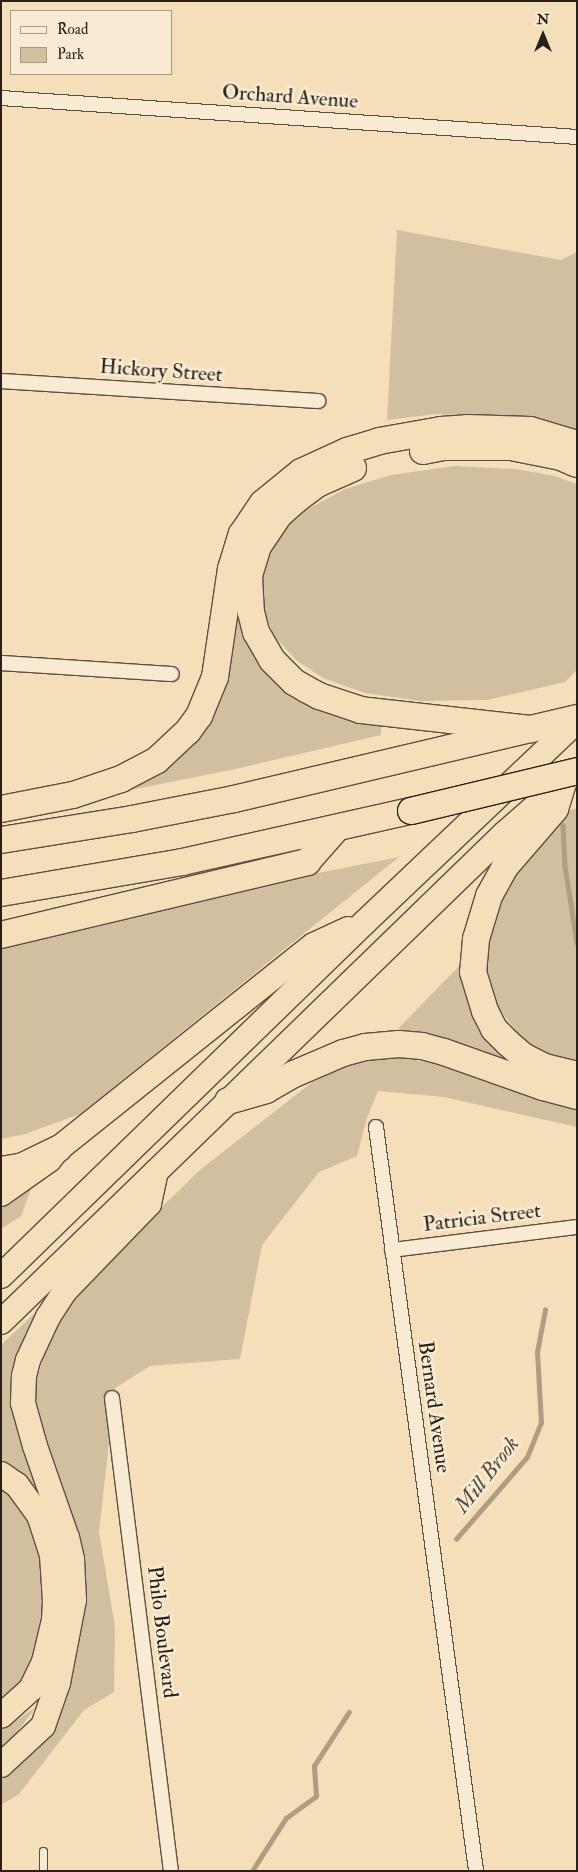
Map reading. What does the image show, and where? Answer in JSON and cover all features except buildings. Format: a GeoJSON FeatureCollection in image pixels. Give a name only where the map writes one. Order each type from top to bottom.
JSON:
{"type":"FeatureCollection","features":[{"type":"Feature","properties":{"kind":"highway"},"geometry":{"type":"LineString","coordinates":[[1,809],[73,795],[122,779],[157,760],[188,732],[199,716],[215,677],[231,570],[242,534],[251,517],[263,503],[301,472],[339,454],[379,441],[441,430],[467,428],[530,430],[577,444]]}},
{"type":"Feature","properties":{"kind":"highway"},"geometry":{"type":"LineString","coordinates":[[499,732],[361,710],[319,696],[300,686],[272,660],[256,632],[249,592],[252,560],[266,532],[279,515],[317,484],[357,466],[406,453],[434,449],[488,446],[534,451],[577,464]]}},
{"type":"Feature","properties":{"kind":"highway"},"geometry":{"type":"LineString","coordinates":[[1,840],[132,819],[234,799],[499,732],[531,729],[577,719]]}},
{"type":"Feature","properties":{"kind":"highway"},"geometry":{"type":"LineString","coordinates":[[1,1276],[364,922],[577,719]]}},
{"type":"Feature","properties":{"kind":"highway"},"geometry":{"type":"LineString","coordinates":[[1,893],[182,862],[572,774]]}},
{"type":"Feature","properties":{"kind":"highway"},"geometry":{"type":"LineString","coordinates":[[572,774],[555,809],[505,867],[489,896],[476,939],[474,972],[484,1011],[494,1028],[508,1043],[523,1056],[545,1067],[577,1075]]}},
{"type":"Feature","properties":{"kind":"highway"},"geometry":{"type":"LineString","coordinates":[[1,1322],[504,834],[572,774]]}},
{"type":"Feature","properties":{"kind":"highway"},"geometry":{"type":"LineString","coordinates":[[1,935],[307,862],[337,828]]}},
{"type":"Feature","properties":{"kind":"highway"},"geometry":{"type":"LineString","coordinates":[[1,1194],[49,1160],[58,1149],[314,945],[364,922]]}},
{"type":"Feature","properties":{"kind":"highway"},"geometry":{"type":"LineString","coordinates":[[228,1101],[266,1090],[301,1071],[343,1053],[365,1047],[398,1044],[422,1046],[444,1052],[543,1087],[577,1096]]}},
{"type":"Feature","properties":{"kind":"highway"},"geometry":{"type":"LineString","coordinates":[[1,1170],[23,1166],[58,1149]]}},
{"type":"Feature","properties":{"kind":"highway"},"geometry":{"type":"LineString","coordinates":[[1,1765],[42,1726],[58,1683],[74,1600],[72,1559],[65,1531],[35,1446],[23,1403],[24,1376],[28,1360],[48,1317],[66,1291],[149,1204],[156,1172]]}},
{"type":"Feature","properties":{"kind":"highway"},"geometry":{"type":"LineString","coordinates":[[1,1474],[17,1485],[39,1515],[52,1556],[55,1601],[54,1620],[44,1662],[31,1689],[1,1716]]}},
{"type":"Feature","properties":{"kind":"street","name":"Orchard Avenue"},"geometry":{"type":"LineString","coordinates":[[1,98],[577,137]]}},
{"type":"Feature","properties":{"kind":"street","name":"Hickory Street"},"geometry":{"type":"LineString","coordinates":[[1,381],[318,401]]}},
{"type":"Feature","properties":{"kind":"street"},"geometry":{"type":"LineString","coordinates":[[1,663],[172,674]]}},
{"type":"Feature","properties":{"kind":"street","name":"Bernard Avenue"},"geometry":{"type":"LineString","coordinates":[[376,1127],[476,1871]]}},
{"type":"Feature","properties":{"kind":"street","name":"Patricia Street"},"geometry":{"type":"LineString","coordinates":[[392,1250],[577,1227]]}},
{"type":"Feature","properties":{"kind":"street","name":"Philo Boulevard"},"geometry":{"type":"LineString","coordinates":[[112,1398],[171,1871]]}},
{"type":"Feature","properties":{"kind":"lane"},"geometry":{"type":"LineString","coordinates":[[42,1850],[43,1871]]}},
{"type":"Feature","properties":{"kind":"green space"},"geometry":{"type":"Polygon","coordinates":[[[397,230],[561,260],[577,252],[577,429],[543,420],[483,416],[436,414],[387,420],[397,230]]]}},
{"type":"Feature","properties":{"kind":"green space"},"geometry":{"type":"Polygon","coordinates":[[[454,466],[516,469],[555,476],[577,484],[577,670],[565,682],[487,700],[421,701],[365,693],[323,678],[296,660],[274,636],[266,616],[262,595],[263,572],[269,549],[286,526],[308,509],[345,489],[391,475],[454,466]]]}},
{"type":"Feature","properties":{"kind":"green space"},"geometry":{"type":"Polygon","coordinates":[[[236,594],[256,653],[359,718],[381,725],[381,735],[231,770],[86,799],[165,766],[236,594]]]}},
{"type":"Feature","properties":{"kind":"green space"},"geometry":{"type":"Polygon","coordinates":[[[577,808],[577,1065],[527,1045],[496,1005],[484,969],[497,899],[542,834],[570,810],[577,808]]]}},
{"type":"Feature","properties":{"kind":"green space"},"geometry":{"type":"Polygon","coordinates":[[[399,857],[80,1114],[25,1134],[1,1139],[1,943],[51,926],[399,857]]]}},
{"type":"Feature","properties":{"kind":"green space"},"geometry":{"type":"Polygon","coordinates":[[[461,964],[469,1006],[497,1047],[522,1067],[395,1032],[461,964]]]}},
{"type":"Feature","properties":{"kind":"green space"},"geometry":{"type":"Polygon","coordinates":[[[375,1052],[473,1071],[577,1104],[577,1127],[444,1097],[378,1091],[367,1118],[357,1156],[319,1172],[262,1245],[240,1359],[150,1366],[115,1388],[99,1532],[115,1627],[114,1692],[84,1710],[19,1794],[1,1805],[1,1777],[51,1733],[78,1649],[85,1573],[59,1478],[31,1397],[49,1340],[72,1294],[200,1170],[311,1083],[375,1052]]]}},
{"type":"Feature","properties":{"kind":"green space"},"geometry":{"type":"Polygon","coordinates":[[[33,1184],[21,1216],[1,1229],[1,1206],[33,1184]]]}},
{"type":"Feature","properties":{"kind":"green space"},"geometry":{"type":"Polygon","coordinates":[[[40,1308],[21,1356],[46,1504],[1,1465],[1,1345],[40,1308]]]}},
{"type":"Feature","properties":{"kind":"green space"},"geometry":{"type":"Polygon","coordinates":[[[1,1486],[13,1496],[33,1523],[42,1557],[45,1627],[35,1662],[19,1690],[1,1704],[1,1486]]]}},
{"type":"Feature","properties":{"kind":"green space"},"geometry":{"type":"Polygon","coordinates":[[[36,1707],[5,1748],[1,1750],[1,1731],[36,1707]]]}},
{"type":"Feature","properties":{"kind":"waterway","name":"Mill Brook"},"geometry":{"type":"LineString","coordinates":[[563,825],[565,866],[577,943]]}},
{"type":"Feature","properties":{"kind":"waterway","name":"Mill Brook"},"geometry":{"type":"LineString","coordinates":[[456,1539],[527,1457],[541,1423],[537,1352],[545,1310]]}},
{"type":"Feature","properties":{"kind":"waterway","name":"Mill Brook"},"geometry":{"type":"LineString","coordinates":[[252,1871],[286,1818],[316,1796],[314,1766],[349,1712]]}}]}
